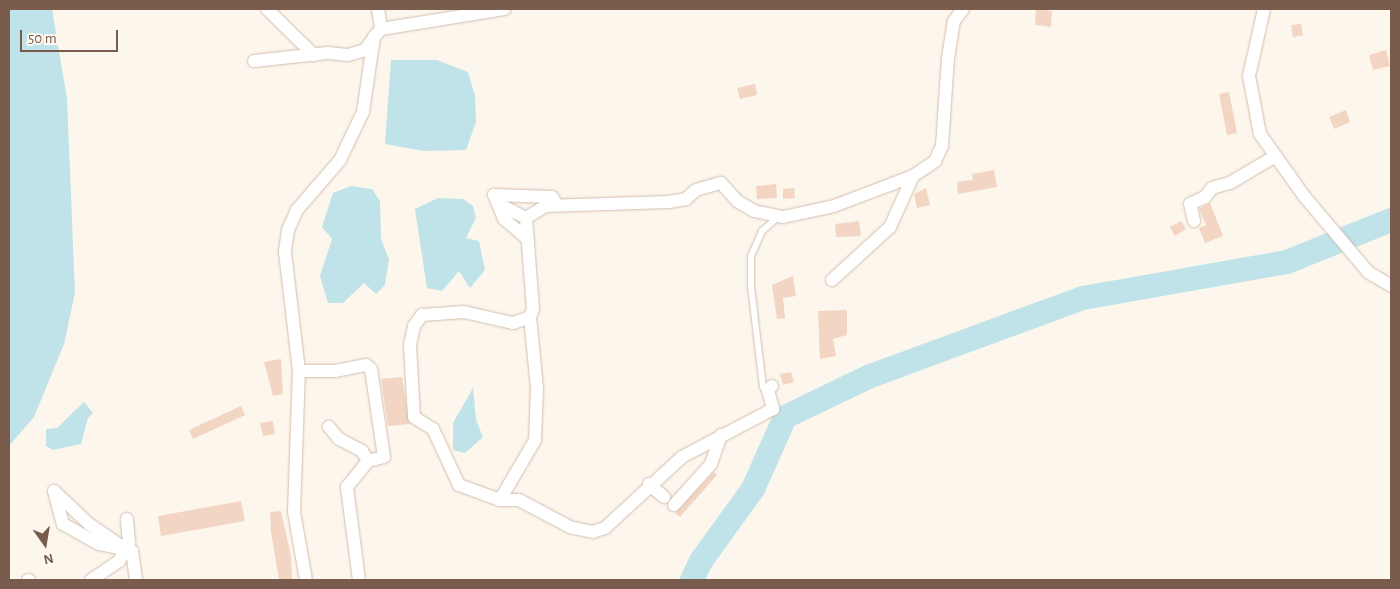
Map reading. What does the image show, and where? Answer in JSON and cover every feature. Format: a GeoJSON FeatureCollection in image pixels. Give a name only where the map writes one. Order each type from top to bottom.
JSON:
{"type":"FeatureCollection","features":[{"type":"Feature","properties":{"kind":"street"},"geometry":{"type":"LineString","coordinates":[[267,9],[314,55]]}},
{"type":"Feature","properties":{"kind":"street"},"geometry":{"type":"LineString","coordinates":[[306,580],[294,512],[299,371],[286,251],[288,230],[297,210],[340,160],[363,112],[377,33],[378,9]]}},
{"type":"Feature","properties":{"kind":"street"},"geometry":{"type":"LineString","coordinates":[[254,61],[357,52],[365,50],[377,33],[504,9]]}},
{"type":"Feature","properties":{"kind":"street"},"geometry":{"type":"LineString","coordinates":[[526,218],[545,206],[669,202],[686,199],[696,190],[721,184],[745,206],[768,217],[778,217],[834,206],[913,176],[935,161],[942,146],[948,58],[954,21],[963,9]]}},
{"type":"Feature","properties":{"kind":"street"},"geometry":{"type":"LineString","coordinates":[[1264,9],[1250,85],[1260,134],[1274,157],[1368,272],[1391,286]]}},
{"type":"Feature","properties":{"kind":"street"},"geometry":{"type":"LineString","coordinates":[[1194,221],[1190,204],[1205,197],[1212,188],[1230,183],[1274,157]]}},
{"type":"Feature","properties":{"kind":"street"},"geometry":{"type":"LineString","coordinates":[[832,280],[890,227],[913,176]]}},
{"type":"Feature","properties":{"kind":"street"},"geometry":{"type":"LineString","coordinates":[[528,239],[504,219],[494,195],[552,196],[558,205]]}},
{"type":"Feature","properties":{"kind":"street"},"geometry":{"type":"LineString","coordinates":[[498,204],[526,218]]}},
{"type":"Feature","properties":{"kind":"street"},"geometry":{"type":"LineString","coordinates":[[500,500],[535,440],[537,425],[530,317],[534,309],[526,218]]}},
{"type":"Feature","properties":{"kind":"street"},"geometry":{"type":"LineString","coordinates":[[530,317],[513,324],[464,312],[422,315],[414,326],[410,372],[414,417],[433,429],[459,485],[500,500],[519,500],[570,527],[593,532],[605,528],[649,484],[682,457],[720,435],[742,428],[774,409],[770,388]]}},
{"type":"Feature","properties":{"kind":"street"},"geometry":{"type":"LineString","coordinates":[[299,371],[335,372],[366,365],[371,369],[384,457],[368,461],[347,488],[360,580]]}},
{"type":"Feature","properties":{"kind":"street"},"geometry":{"type":"LineString","coordinates":[[329,427],[339,439],[362,451],[368,461]]}},
{"type":"Feature","properties":{"kind":"street"},"geometry":{"type":"LineString","coordinates":[[674,505],[712,464],[720,435]]}},
{"type":"Feature","properties":{"kind":"street"},"geometry":{"type":"LineString","coordinates":[[480,492],[508,484]]}},
{"type":"Feature","properties":{"kind":"street"},"geometry":{"type":"LineString","coordinates":[[649,484],[664,496]]}},
{"type":"Feature","properties":{"kind":"street"},"geometry":{"type":"LineString","coordinates":[[124,548],[89,524],[54,491],[63,524],[99,544],[132,551],[136,580]]}},
{"type":"Feature","properties":{"kind":"street"},"geometry":{"type":"LineString","coordinates":[[91,580],[119,561],[124,548],[129,543],[127,519]]}},
{"type":"Feature","properties":{"kind":"lane"},"geometry":{"type":"LineString","coordinates":[[770,388],[763,387],[751,287],[752,256],[762,231],[778,217]]}},
{"type":"Feature","properties":{"kind":"water"},"geometry":{"type":"Polygon","coordinates":[[[9,9],[52,9],[67,99],[75,293],[64,344],[34,417],[9,446],[9,9]]]}},
{"type":"Feature","properties":{"kind":"water"},"geometry":{"type":"Polygon","coordinates":[[[391,60],[437,60],[468,72],[475,96],[476,122],[466,150],[424,151],[385,144],[391,60]]]}},
{"type":"Feature","properties":{"kind":"water"},"geometry":{"type":"Polygon","coordinates":[[[351,186],[372,189],[380,201],[381,239],[389,259],[385,285],[376,294],[364,283],[343,303],[328,303],[320,276],[332,239],[322,227],[333,193],[351,186]]]}},
{"type":"Feature","properties":{"kind":"water"},"geometry":{"type":"Polygon","coordinates":[[[438,198],[463,199],[473,206],[476,218],[466,238],[479,241],[485,270],[470,288],[459,271],[442,291],[427,288],[415,209],[438,198]]]}},
{"type":"Feature","properties":{"kind":"water"},"geometry":{"type":"Polygon","coordinates":[[[473,388],[476,420],[483,437],[465,453],[453,450],[453,423],[473,388]]]}},
{"type":"Feature","properties":{"kind":"water"},"geometry":{"type":"Polygon","coordinates":[[[84,402],[93,413],[88,418],[81,444],[53,450],[46,446],[46,429],[57,428],[84,402]]]}},
{"type":"Feature","properties":{"kind":"building"},"geometry":{"type":"Polygon","coordinates":[[[1036,9],[1052,11],[1051,27],[1035,25],[1036,9]]]}},
{"type":"Feature","properties":{"kind":"building"},"geometry":{"type":"Polygon","coordinates":[[[1301,24],[1303,35],[1293,37],[1291,25],[1301,24]]]}},
{"type":"Feature","properties":{"kind":"building"},"geometry":{"type":"Polygon","coordinates":[[[1386,50],[1390,66],[1373,70],[1369,55],[1386,50]]]}},
{"type":"Feature","properties":{"kind":"building"},"geometry":{"type":"Polygon","coordinates":[[[755,84],[757,95],[740,99],[737,88],[755,84]]]}},
{"type":"Feature","properties":{"kind":"building"},"geometry":{"type":"Polygon","coordinates":[[[1229,92],[1237,133],[1227,135],[1219,94],[1229,92]]]}},
{"type":"Feature","properties":{"kind":"building"},"geometry":{"type":"Polygon","coordinates":[[[1346,110],[1350,122],[1334,129],[1329,117],[1346,110]]]}},
{"type":"Feature","properties":{"kind":"building"},"geometry":{"type":"Polygon","coordinates":[[[994,170],[997,187],[958,194],[957,182],[973,180],[972,174],[994,170]]]}},
{"type":"Feature","properties":{"kind":"building"},"geometry":{"type":"Polygon","coordinates":[[[776,184],[777,198],[757,199],[756,186],[776,184]]]}},
{"type":"Feature","properties":{"kind":"building"},"geometry":{"type":"Polygon","coordinates":[[[794,188],[795,198],[783,199],[783,189],[794,188]]]}},
{"type":"Feature","properties":{"kind":"building"},"geometry":{"type":"Polygon","coordinates":[[[926,188],[930,205],[917,208],[914,194],[926,188]]]}},
{"type":"Feature","properties":{"kind":"building"},"geometry":{"type":"Polygon","coordinates":[[[1210,203],[1223,236],[1205,243],[1199,228],[1206,225],[1199,209],[1210,203]]]}},
{"type":"Feature","properties":{"kind":"building"},"geometry":{"type":"Polygon","coordinates":[[[859,221],[861,236],[836,237],[835,224],[859,221]]]}},
{"type":"Feature","properties":{"kind":"building"},"geometry":{"type":"Polygon","coordinates":[[[1181,221],[1186,229],[1175,236],[1170,227],[1181,221]]]}},
{"type":"Feature","properties":{"kind":"building"},"geometry":{"type":"Polygon","coordinates":[[[793,276],[796,296],[783,298],[785,318],[777,319],[772,285],[793,276]]]}},
{"type":"Feature","properties":{"kind":"building"},"geometry":{"type":"Polygon","coordinates":[[[847,310],[847,335],[833,339],[836,356],[820,359],[818,311],[847,310]]]}},
{"type":"Feature","properties":{"kind":"building"},"geometry":{"type":"Polygon","coordinates":[[[281,359],[283,394],[273,396],[264,362],[281,359]]]}},
{"type":"Feature","properties":{"kind":"building"},"geometry":{"type":"Polygon","coordinates":[[[791,372],[794,382],[783,385],[780,374],[791,372]]]}},
{"type":"Feature","properties":{"kind":"building"},"geometry":{"type":"Polygon","coordinates":[[[402,377],[410,424],[388,426],[381,379],[402,377]]]}},
{"type":"Feature","properties":{"kind":"building"},"geometry":{"type":"Polygon","coordinates":[[[241,406],[245,415],[193,439],[189,430],[241,406]]]}},
{"type":"Feature","properties":{"kind":"building"},"geometry":{"type":"Polygon","coordinates":[[[273,421],[275,434],[263,436],[260,423],[273,421]]]}},
{"type":"Feature","properties":{"kind":"building"},"geometry":{"type":"Polygon","coordinates":[[[714,472],[717,475],[680,517],[675,513],[714,472]]]}},
{"type":"Feature","properties":{"kind":"building"},"geometry":{"type":"Polygon","coordinates":[[[241,501],[245,521],[161,536],[158,516],[241,501]]]}},
{"type":"Feature","properties":{"kind":"building"},"geometry":{"type":"Polygon","coordinates":[[[281,511],[291,556],[292,580],[279,580],[271,532],[270,512],[281,511]]]}},
{"type":"Feature","properties":{"kind":"waterway"},"geometry":{"type":"LineString","coordinates":[[692,580],[701,561],[753,489],[785,417],[868,377],[1083,298],[1287,262],[1391,220]]}}]}
